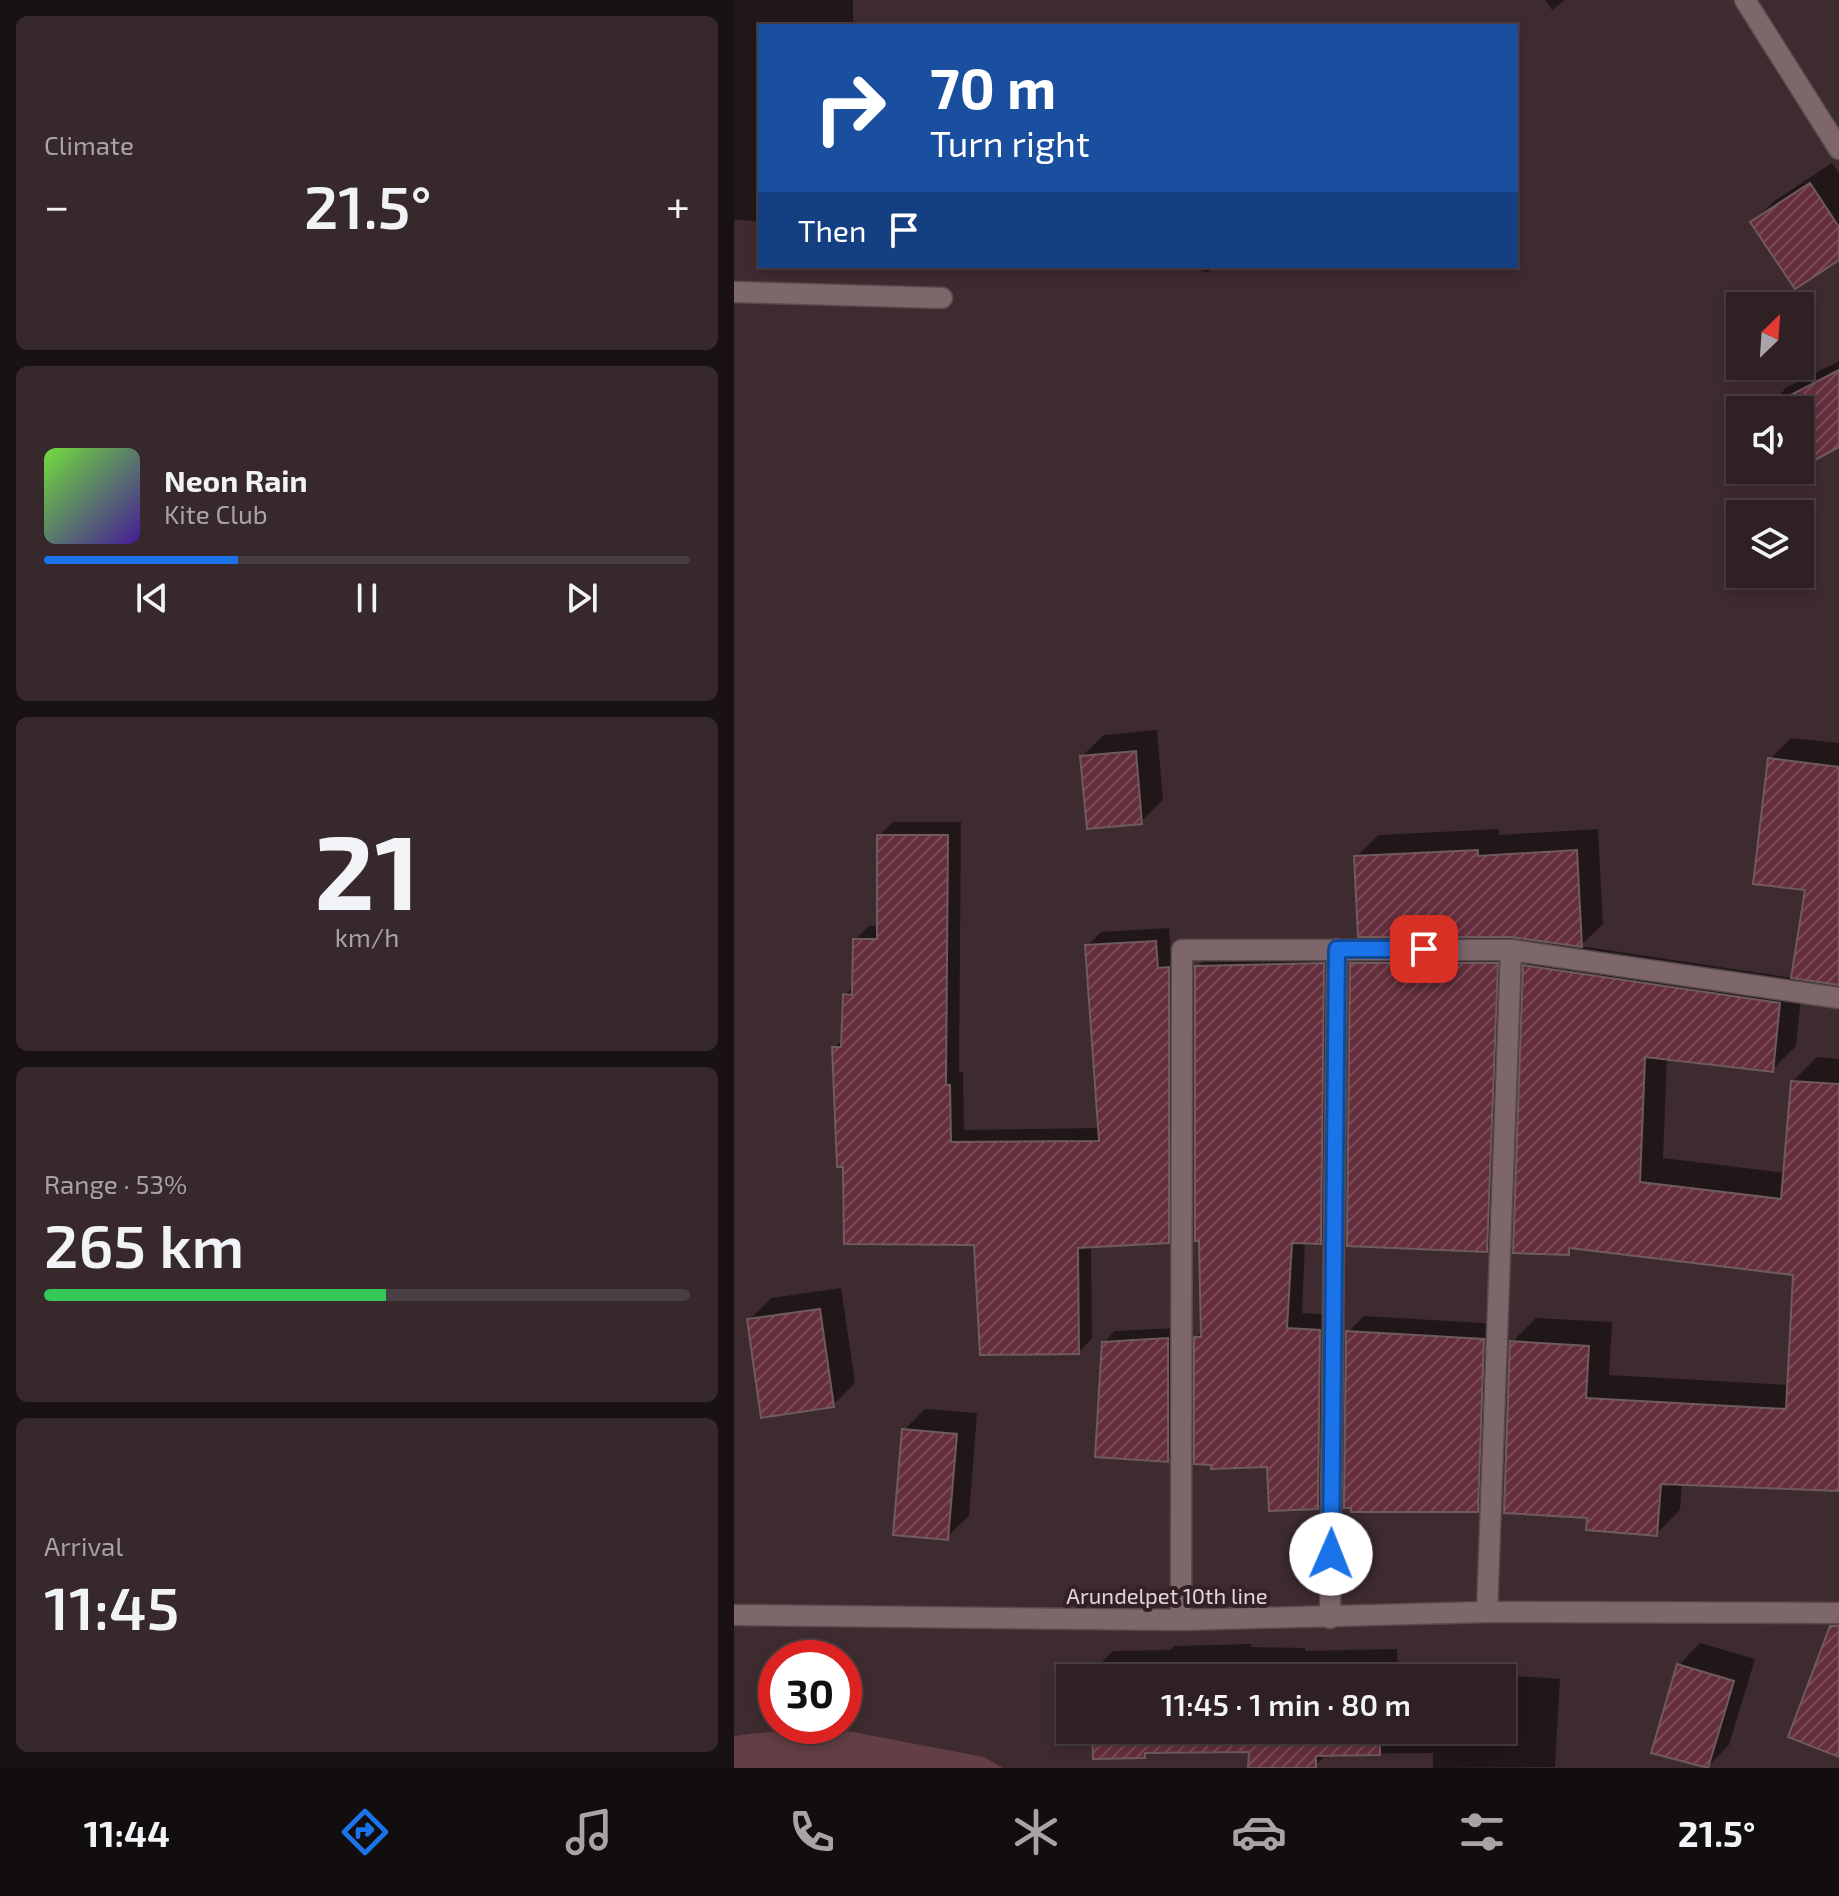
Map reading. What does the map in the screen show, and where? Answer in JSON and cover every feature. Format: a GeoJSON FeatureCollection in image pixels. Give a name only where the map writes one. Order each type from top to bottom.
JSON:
{"type":"FeatureCollection","features":[{"type":"Feature","properties":{"kind":"street"},"geometry":{"type":"LineString","coordinates":[[1745,0],[1839,149]]}},
{"type":"Feature","properties":{"kind":"street"},"geometry":{"type":"LineString","coordinates":[[734,292],[942,298]]}},
{"type":"Feature","properties":{"kind":"street"},"geometry":{"type":"LineString","coordinates":[[1330,1618],[1337,949]]}},
{"type":"Feature","properties":{"kind":"street"},"geometry":{"type":"LineString","coordinates":[[1181,1620],[1182,950],[1511,950],[1839,998]]}},
{"type":"Feature","properties":{"kind":"street"},"geometry":{"type":"LineString","coordinates":[[1487,1612],[1511,950]]}},
{"type":"Feature","properties":{"kind":"street","name":"Arundelpet 10th line"},"geometry":{"type":"LineString","coordinates":[[734,1615],[1181,1620],[1487,1612],[1839,1613]]}},
{"type":"Feature","properties":{"kind":"shaded area"},"geometry":{"type":"Polygon","coordinates":[[[758,1733],[758,1744],[862,1744],[862,1734],[984,1757],[1003,1768],[734,1768],[734,1736],[758,1733]]]}},
{"type":"Feature","properties":{"kind":"building"},"geometry":{"type":"Polygon","coordinates":[[[1810,183],[1839,227],[1839,260],[1795,289],[1750,222],[1810,183]]]}},
{"type":"Feature","properties":{"kind":"building"},"geometry":{"type":"Polygon","coordinates":[[[1839,370],[1839,447],[1814,460],[1814,396],[1789,396],[1839,370]]]}},
{"type":"Feature","properties":{"kind":"building"},"geometry":{"type":"Polygon","coordinates":[[[1136,751],[1142,824],[1087,829],[1080,756],[1136,751]]]}},
{"type":"Feature","properties":{"kind":"building"},"geometry":{"type":"Polygon","coordinates":[[[1768,758],[1839,767],[1839,985],[1791,978],[1805,890],[1753,884],[1768,758]]]}},
{"type":"Feature","properties":{"kind":"building"},"geometry":{"type":"Polygon","coordinates":[[[877,835],[948,835],[946,1085],[950,1085],[951,1142],[1099,1141],[1085,945],[1156,941],[1158,968],[1169,967],[1169,1243],[1078,1248],[1079,1354],[980,1355],[974,1245],[844,1244],[843,1167],[837,1167],[832,1047],[841,1047],[843,994],[852,995],[853,939],[877,939],[877,835]]]}},
{"type":"Feature","properties":{"kind":"building"},"geometry":{"type":"Polygon","coordinates":[[[1478,850],[1478,856],[1577,850],[1582,947],[1511,937],[1358,937],[1354,856],[1478,850]]]}},
{"type":"Feature","properties":{"kind":"building"},"geometry":{"type":"Polygon","coordinates":[[[1324,963],[1321,1244],[1292,1243],[1287,1328],[1320,1330],[1318,1509],[1269,1511],[1267,1467],[1211,1469],[1211,1465],[1194,1464],[1194,1337],[1201,1337],[1199,1241],[1195,1241],[1195,966],[1324,963]]]}},
{"type":"Feature","properties":{"kind":"building"},"geometry":{"type":"Polygon","coordinates":[[[1350,963],[1498,963],[1487,1252],[1347,1246],[1350,963]]]}},
{"type":"Feature","properties":{"kind":"building"},"geometry":{"type":"Polygon","coordinates":[[[1523,965],[1780,1003],[1773,1072],[1645,1057],[1640,1182],[1781,1199],[1791,1081],[1839,1084],[1839,1491],[1661,1484],[1657,1536],[1586,1530],[1587,1518],[1504,1513],[1510,1341],[1589,1346],[1586,1398],[1786,1409],[1793,1275],[1569,1248],[1569,1255],[1513,1253],[1523,965]]]}},
{"type":"Feature","properties":{"kind":"building"},"geometry":{"type":"Polygon","coordinates":[[[820,1309],[834,1407],[761,1418],[747,1319],[820,1309]]]}},
{"type":"Feature","properties":{"kind":"building"},"geometry":{"type":"Polygon","coordinates":[[[1346,1331],[1484,1339],[1478,1512],[1351,1512],[1351,1508],[1344,1508],[1346,1331]]]}},
{"type":"Feature","properties":{"kind":"building"},"geometry":{"type":"Polygon","coordinates":[[[1168,1338],[1168,1462],[1095,1457],[1102,1342],[1168,1338]]]}},
{"type":"Feature","properties":{"kind":"building"},"geometry":{"type":"Polygon","coordinates":[[[902,1429],[957,1434],[948,1540],[893,1535],[902,1429]]]}},
{"type":"Feature","properties":{"kind":"building"},"geometry":{"type":"Polygon","coordinates":[[[1830,1626],[1839,1626],[1839,1757],[1788,1737],[1830,1626]]]}},
{"type":"Feature","properties":{"kind":"building"},"geometry":{"type":"Polygon","coordinates":[[[1677,1664],[1734,1681],[1708,1768],[1651,1753],[1677,1664]]]}},
{"type":"Feature","properties":{"kind":"building"},"geometry":{"type":"Polygon","coordinates":[[[1092,1744],[1380,1744],[1380,1755],[1316,1756],[1316,1768],[1248,1768],[1249,1752],[1145,1753],[1145,1758],[1093,1759],[1092,1744]]]}},
{"type":"Feature","properties":{"kind":"route"},"geometry":{"type":"LineString","coordinates":[[1331,1554],[1337,949],[1424,949]]}}]}
